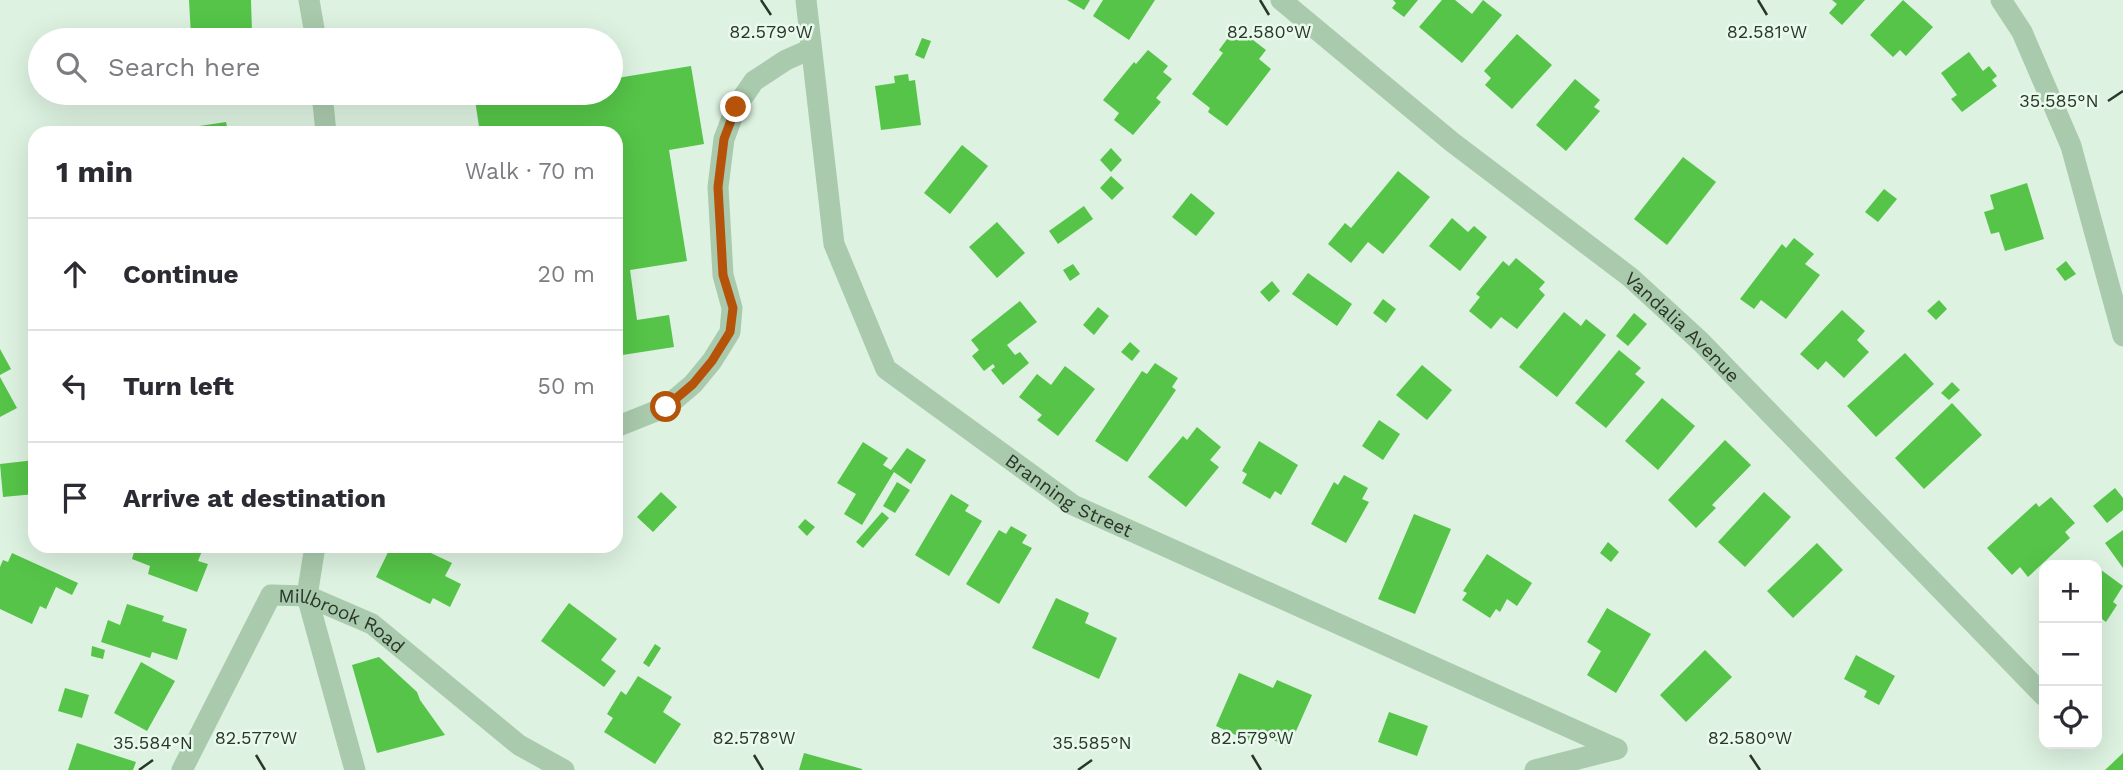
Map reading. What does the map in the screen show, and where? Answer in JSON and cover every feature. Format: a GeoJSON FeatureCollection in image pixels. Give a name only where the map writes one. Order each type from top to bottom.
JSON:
{"type":"FeatureCollection","features":[{"type":"Feature","properties":{"kind":"street"},"geometry":{"type":"LineString","coordinates":[[309,0],[314,28]]}},
{"type":"Feature","properties":{"kind":"street","name":"Branning Street"},"geometry":{"type":"LineString","coordinates":[[806,0],[834,244],[886,369],[1073,505],[1617,749],[1535,770]]}},
{"type":"Feature","properties":{"kind":"street","name":"Vandalia Avenue"},"geometry":{"type":"LineString","coordinates":[[1281,0],[1452,142],[1640,286],[1700,341],[2039,691]]}},
{"type":"Feature","properties":{"kind":"street"},"geometry":{"type":"LineString","coordinates":[[2001,0],[2022,32],[2071,146],[2123,336]]}},
{"type":"Feature","properties":{"kind":"street"},"geometry":{"type":"LineString","coordinates":[[623,424],[666,407],[693,384],[712,361],[730,332],[733,308],[723,275],[718,187],[724,139],[736,107],[754,81],[786,60],[811,49]]}},
{"type":"Feature","properties":{"kind":"street"},"geometry":{"type":"LineString","coordinates":[[323,105],[325,126]]}},
{"type":"Feature","properties":{"kind":"street"},"geometry":{"type":"LineString","coordinates":[[314,553],[307,596],[355,770]]}},
{"type":"Feature","properties":{"kind":"street","name":"Millbrook Road"},"geometry":{"type":"LineString","coordinates":[[182,770],[271,595],[307,596],[372,624],[519,744],[564,770]]}},
{"type":"Feature","properties":{"kind":"building"},"geometry":{"type":"Polygon","coordinates":[[[189,0],[251,0],[252,28],[191,28],[189,0]]]}},
{"type":"Feature","properties":{"kind":"building"},"geometry":{"type":"Polygon","coordinates":[[[1067,0],[1090,0],[1084,10],[1067,0]]]}},
{"type":"Feature","properties":{"kind":"building"},"geometry":{"type":"Polygon","coordinates":[[[1103,0],[1155,0],[1129,40],[1093,16],[1103,0]]]}},
{"type":"Feature","properties":{"kind":"building"},"geometry":{"type":"Polygon","coordinates":[[[1393,0],[1418,0],[1404,17],[1392,8],[1396,3],[1393,0]]]}},
{"type":"Feature","properties":{"kind":"building"},"geometry":{"type":"Polygon","coordinates":[[[1442,0],[1455,0],[1472,14],[1483,0],[1502,15],[1462,63],[1419,27],[1442,0]]]}},
{"type":"Feature","properties":{"kind":"building"},"geometry":{"type":"Polygon","coordinates":[[[1832,0],[1865,0],[1842,25],[1829,13],[1837,4],[1832,0]]]}},
{"type":"Feature","properties":{"kind":"building"},"geometry":{"type":"Polygon","coordinates":[[[1903,0],[1933,27],[1906,56],[1900,50],[1893,57],[1870,35],[1903,0]]]}},
{"type":"Feature","properties":{"kind":"building"},"geometry":{"type":"Polygon","coordinates":[[[1236,27],[1266,50],[1259,59],[1271,69],[1227,126],[1208,112],[1210,108],[1192,94],[1223,53],[1219,50],[1236,27]]]}},
{"type":"Feature","properties":{"kind":"building"},"geometry":{"type":"Polygon","coordinates":[[[1517,34],[1552,65],[1512,109],[1485,85],[1491,78],[1484,71],[1517,34]]]}},
{"type":"Feature","properties":{"kind":"building"},"geometry":{"type":"Polygon","coordinates":[[[922,38],[931,41],[924,59],[915,55],[922,38]]]}},
{"type":"Feature","properties":{"kind":"building"},"geometry":{"type":"Polygon","coordinates":[[[1148,50],[1168,66],[1163,72],[1172,79],[1156,98],[1161,102],[1133,135],[1114,120],[1119,113],[1103,100],[1134,62],[1136,64],[1148,50]]]}},
{"type":"Feature","properties":{"kind":"building"},"geometry":{"type":"Polygon","coordinates":[[[1969,52],[1983,71],[1989,66],[1997,76],[1992,80],[1997,86],[1962,112],[1951,99],[1957,95],[1941,73],[1969,52]]]}},
{"type":"Feature","properties":{"kind":"building"},"geometry":{"type":"Polygon","coordinates":[[[691,66],[704,144],[669,150],[687,261],[630,270],[637,320],[669,315],[674,347],[623,355],[623,126],[479,126],[476,105],[623,105],[623,77],[691,66]]]}},
{"type":"Feature","properties":{"kind":"building"},"geometry":{"type":"Polygon","coordinates":[[[908,74],[909,81],[915,80],[921,125],[881,130],[875,86],[895,83],[894,76],[908,74]]]}},
{"type":"Feature","properties":{"kind":"building"},"geometry":{"type":"Polygon","coordinates":[[[1575,79],[1600,100],[1594,107],[1600,111],[1566,151],[1536,125],[1575,79]]]}},
{"type":"Feature","properties":{"kind":"building"},"geometry":{"type":"Polygon","coordinates":[[[226,122],[227,126],[199,126],[226,122]]]}},
{"type":"Feature","properties":{"kind":"building"},"geometry":{"type":"Polygon","coordinates":[[[962,145],[988,166],[950,214],[924,193],[962,145]]]}},
{"type":"Feature","properties":{"kind":"building"},"geometry":{"type":"Polygon","coordinates":[[[1111,148],[1122,160],[1111,172],[1100,160],[1111,148]]]}},
{"type":"Feature","properties":{"kind":"building"},"geometry":{"type":"Polygon","coordinates":[[[1683,157],[1716,182],[1667,245],[1634,219],[1683,157]]]}},
{"type":"Feature","properties":{"kind":"building"},"geometry":{"type":"Polygon","coordinates":[[[1398,171],[1430,197],[1383,254],[1368,242],[1351,263],[1328,244],[1345,223],[1351,228],[1398,171]]]}},
{"type":"Feature","properties":{"kind":"building"},"geometry":{"type":"Polygon","coordinates":[[[1111,176],[1124,188],[1112,200],[1100,188],[1111,176]]]}},
{"type":"Feature","properties":{"kind":"building"},"geometry":{"type":"Polygon","coordinates":[[[2027,183],[2044,239],[2005,251],[1999,232],[1991,234],[1984,212],[1994,209],[1990,195],[2027,183]]]}},
{"type":"Feature","properties":{"kind":"building"},"geometry":{"type":"Polygon","coordinates":[[[1884,189],[1897,199],[1878,222],[1865,212],[1884,189]]]}},
{"type":"Feature","properties":{"kind":"building"},"geometry":{"type":"Polygon","coordinates":[[[1191,193],[1215,213],[1196,236],[1172,217],[1191,193]]]}},
{"type":"Feature","properties":{"kind":"building"},"geometry":{"type":"Polygon","coordinates":[[[1084,206],[1093,219],[1058,244],[1049,231],[1084,206]]]}},
{"type":"Feature","properties":{"kind":"building"},"geometry":{"type":"Polygon","coordinates":[[[1452,218],[1468,232],[1474,226],[1487,237],[1460,271],[1429,246],[1452,218]]]}},
{"type":"Feature","properties":{"kind":"building"},"geometry":{"type":"Polygon","coordinates":[[[997,222],[1025,253],[997,278],[969,247],[997,222]]]}},
{"type":"Feature","properties":{"kind":"building"},"geometry":{"type":"Polygon","coordinates":[[[1794,238],[1814,254],[1805,264],[1820,275],[1786,319],[1761,300],[1754,309],[1740,299],[1782,244],[1786,248],[1794,238]]]}},
{"type":"Feature","properties":{"kind":"building"},"geometry":{"type":"Polygon","coordinates":[[[1516,258],[1545,282],[1539,289],[1545,295],[1517,329],[1501,317],[1491,329],[1469,311],[1480,297],[1476,294],[1503,261],[1509,266],[1516,258]]]}},
{"type":"Feature","properties":{"kind":"building"},"geometry":{"type":"Polygon","coordinates":[[[2066,261],[2076,274],[2065,281],[2056,269],[2066,261]]]}},
{"type":"Feature","properties":{"kind":"building"},"geometry":{"type":"Polygon","coordinates":[[[1073,264],[1080,274],[1070,281],[1063,270],[1073,264]]]}},
{"type":"Feature","properties":{"kind":"building"},"geometry":{"type":"Polygon","coordinates":[[[1308,273],[1352,304],[1337,326],[1292,294],[1308,273]]]}},
{"type":"Feature","properties":{"kind":"building"},"geometry":{"type":"Polygon","coordinates":[[[1272,281],[1280,291],[1269,302],[1260,292],[1272,281]]]}},
{"type":"Feature","properties":{"kind":"building"},"geometry":{"type":"Polygon","coordinates":[[[1383,299],[1396,309],[1386,323],[1373,313],[1383,299]]]}},
{"type":"Feature","properties":{"kind":"building"},"geometry":{"type":"Polygon","coordinates":[[[1939,300],[1947,309],[1936,320],[1927,311],[1939,300]]]}},
{"type":"Feature","properties":{"kind":"building"},"geometry":{"type":"Polygon","coordinates":[[[1020,301],[1037,322],[1007,345],[1015,355],[1020,352],[1029,363],[1003,385],[991,370],[995,367],[993,364],[984,371],[972,356],[979,350],[971,340],[1020,301]]]}},
{"type":"Feature","properties":{"kind":"building"},"geometry":{"type":"Polygon","coordinates":[[[1098,307],[1109,316],[1094,335],[1083,325],[1098,307]]]}},
{"type":"Feature","properties":{"kind":"building"},"geometry":{"type":"Polygon","coordinates":[[[1842,310],[1865,331],[1857,340],[1869,352],[1844,378],[1826,361],[1818,370],[1800,354],[1842,310]]]}},
{"type":"Feature","properties":{"kind":"building"},"geometry":{"type":"Polygon","coordinates":[[[1564,312],[1581,326],[1586,319],[1606,335],[1557,397],[1519,367],[1564,312]]]}},
{"type":"Feature","properties":{"kind":"building"},"geometry":{"type":"Polygon","coordinates":[[[1634,313],[1647,324],[1628,346],[1616,336],[1634,313]]]}},
{"type":"Feature","properties":{"kind":"building"},"geometry":{"type":"Polygon","coordinates":[[[1130,342],[1140,351],[1132,361],[1121,352],[1130,342]]]}},
{"type":"Feature","properties":{"kind":"building"},"geometry":{"type":"Polygon","coordinates":[[[0,349],[11,369],[0,375],[0,349]]]}},
{"type":"Feature","properties":{"kind":"building"},"geometry":{"type":"Polygon","coordinates":[[[1619,350],[1641,368],[1635,374],[1645,382],[1606,428],[1575,403],[1619,350]]]}},
{"type":"Feature","properties":{"kind":"building"},"geometry":{"type":"Polygon","coordinates":[[[1905,353],[1934,384],[1876,437],[1847,406],[1905,353]]]}},
{"type":"Feature","properties":{"kind":"building"},"geometry":{"type":"Polygon","coordinates":[[[1155,363],[1178,378],[1172,387],[1176,390],[1127,462],[1095,441],[1142,371],[1147,374],[1155,363]]]}},
{"type":"Feature","properties":{"kind":"building"},"geometry":{"type":"Polygon","coordinates":[[[1422,365],[1452,390],[1427,420],[1396,395],[1422,365]]]}},
{"type":"Feature","properties":{"kind":"building"},"geometry":{"type":"Polygon","coordinates":[[[1065,366],[1095,389],[1058,436],[1037,420],[1042,415],[1019,397],[1037,374],[1051,385],[1065,366]]]}},
{"type":"Feature","properties":{"kind":"building"},"geometry":{"type":"Polygon","coordinates":[[[0,377],[17,408],[0,417],[0,377]]]}},
{"type":"Feature","properties":{"kind":"building"},"geometry":{"type":"Polygon","coordinates":[[[1952,382],[1960,390],[1949,400],[1941,393],[1952,382]]]}},
{"type":"Feature","properties":{"kind":"building"},"geometry":{"type":"Polygon","coordinates":[[[1662,398],[1695,426],[1658,470],[1625,441],[1662,398]]]}},
{"type":"Feature","properties":{"kind":"building"},"geometry":{"type":"Polygon","coordinates":[[[1952,403],[1982,435],[1924,489],[1895,458],[1952,403]]]}},
{"type":"Feature","properties":{"kind":"building"},"geometry":{"type":"Polygon","coordinates":[[[1379,420],[1400,434],[1383,460],[1362,446],[1379,420]]]}},
{"type":"Feature","properties":{"kind":"building"},"geometry":{"type":"Polygon","coordinates":[[[1197,427],[1221,447],[1210,460],[1219,467],[1186,507],[1148,477],[1183,436],[1187,440],[1197,427]]]}},
{"type":"Feature","properties":{"kind":"building"},"geometry":{"type":"Polygon","coordinates":[[[1725,440],[1751,465],[1712,505],[1716,508],[1696,528],[1668,500],[1725,440]]]}},
{"type":"Feature","properties":{"kind":"building"},"geometry":{"type":"Polygon","coordinates":[[[1259,441],[1298,465],[1281,495],[1275,491],[1270,499],[1242,483],[1247,474],[1242,471],[1259,441]]]}},
{"type":"Feature","properties":{"kind":"building"},"geometry":{"type":"Polygon","coordinates":[[[863,442],[888,458],[883,465],[891,470],[907,448],[926,460],[911,484],[894,472],[862,525],[844,514],[856,494],[837,483],[863,442]]]}},
{"type":"Feature","properties":{"kind":"building"},"geometry":{"type":"Polygon","coordinates":[[[28,461],[28,495],[3,497],[0,464],[28,461]]]}},
{"type":"Feature","properties":{"kind":"building"},"geometry":{"type":"Polygon","coordinates":[[[1344,475],[1368,488],[1362,499],[1369,502],[1346,543],[1311,524],[1334,482],[1338,485],[1344,475]]]}},
{"type":"Feature","properties":{"kind":"building"},"geometry":{"type":"Polygon","coordinates":[[[897,482],[910,490],[895,513],[883,506],[897,482]]]}},
{"type":"Feature","properties":{"kind":"building"},"geometry":{"type":"Polygon","coordinates":[[[2115,488],[2123,498],[2123,510],[2107,523],[2093,506],[2115,488]]]}},
{"type":"Feature","properties":{"kind":"building"},"geometry":{"type":"Polygon","coordinates":[[[661,492],[677,507],[653,532],[637,517],[661,492]]]}},
{"type":"Feature","properties":{"kind":"building"},"geometry":{"type":"Polygon","coordinates":[[[1764,492],[1791,517],[1745,567],[1718,542],[1764,492]]]}},
{"type":"Feature","properties":{"kind":"building"},"geometry":{"type":"Polygon","coordinates":[[[951,494],[969,505],[965,511],[982,521],[949,576],[915,555],[951,494]]]}},
{"type":"Feature","properties":{"kind":"building"},"geometry":{"type":"Polygon","coordinates":[[[2051,497],[2075,523],[2065,532],[2070,538],[2046,560],[2039,560],[2039,567],[2028,577],[2020,567],[2012,575],[1987,548],[2036,503],[2039,507],[2051,497]]]}},
{"type":"Feature","properties":{"kind":"building"},"geometry":{"type":"Polygon","coordinates":[[[882,512],[889,518],[863,548],[856,542],[882,512]]]}},
{"type":"Feature","properties":{"kind":"building"},"geometry":{"type":"Polygon","coordinates":[[[1414,514],[1451,529],[1415,614],[1378,599],[1414,514]]]}},
{"type":"Feature","properties":{"kind":"building"},"geometry":{"type":"Polygon","coordinates":[[[805,519],[815,527],[807,536],[798,527],[805,519]]]}},
{"type":"Feature","properties":{"kind":"building"},"geometry":{"type":"Polygon","coordinates":[[[1011,526],[1027,535],[1022,543],[1032,548],[999,604],[966,584],[999,530],[1006,534],[1011,526]]]}},
{"type":"Feature","properties":{"kind":"building"},"geometry":{"type":"Polygon","coordinates":[[[2123,530],[2123,568],[2105,543],[2123,530]]]}},
{"type":"Feature","properties":{"kind":"building"},"geometry":{"type":"Polygon","coordinates":[[[1608,542],[1619,552],[1611,562],[1600,553],[1608,542]]]}},
{"type":"Feature","properties":{"kind":"building"},"geometry":{"type":"Polygon","coordinates":[[[1817,543],[1843,570],[1793,618],[1767,591],[1817,543]]]}},
{"type":"Feature","properties":{"kind":"building"},"geometry":{"type":"Polygon","coordinates":[[[12,553],[78,583],[72,595],[56,587],[46,609],[40,606],[32,624],[0,609],[0,567],[3,560],[8,562],[12,553]]]}},
{"type":"Feature","properties":{"kind":"building"},"geometry":{"type":"Polygon","coordinates":[[[134,553],[201,553],[198,561],[208,564],[197,592],[148,574],[150,566],[132,559],[134,553]]]}},
{"type":"Feature","properties":{"kind":"building"},"geometry":{"type":"Polygon","coordinates":[[[388,553],[431,553],[452,563],[445,576],[461,584],[450,607],[433,598],[430,604],[376,577],[388,553]]]}},
{"type":"Feature","properties":{"kind":"building"},"geometry":{"type":"Polygon","coordinates":[[[1487,554],[1532,583],[1517,606],[1507,599],[1500,612],[1496,609],[1490,618],[1462,600],[1467,593],[1463,591],[1487,554]]]}},
{"type":"Feature","properties":{"kind":"building"},"geometry":{"type":"Polygon","coordinates":[[[2102,571],[2123,586],[2113,602],[2117,605],[2106,622],[2102,619],[2102,571]]]}},
{"type":"Feature","properties":{"kind":"building"},"geometry":{"type":"Polygon","coordinates":[[[1056,598],[1089,613],[1085,623],[1117,638],[1099,679],[1032,648],[1056,598]]]}},
{"type":"Feature","properties":{"kind":"building"},"geometry":{"type":"Polygon","coordinates":[[[569,603],[617,639],[601,660],[616,671],[604,687],[541,641],[569,603]]]}},
{"type":"Feature","properties":{"kind":"building"},"geometry":{"type":"Polygon","coordinates":[[[127,604],[164,616],[162,621],[187,629],[177,660],[152,652],[150,658],[101,642],[108,620],[120,625],[127,604]]]}},
{"type":"Feature","properties":{"kind":"building"},"geometry":{"type":"Polygon","coordinates":[[[1607,608],[1651,634],[1616,693],[1587,675],[1601,651],[1587,642],[1607,608]]]}},
{"type":"Feature","properties":{"kind":"building"},"geometry":{"type":"Polygon","coordinates":[[[655,644],[661,648],[649,667],[643,663],[655,644]]]}},
{"type":"Feature","properties":{"kind":"building"},"geometry":{"type":"Polygon","coordinates":[[[92,646],[105,650],[103,659],[91,656],[92,646]]]}},
{"type":"Feature","properties":{"kind":"building"},"geometry":{"type":"Polygon","coordinates":[[[1705,650],[1732,677],[1686,722],[1660,695],[1705,650]]]}},
{"type":"Feature","properties":{"kind":"building"},"geometry":{"type":"Polygon","coordinates":[[[1856,655],[1895,676],[1879,705],[1864,697],[1867,691],[1844,679],[1856,655]]]}},
{"type":"Feature","properties":{"kind":"building"},"geometry":{"type":"Polygon","coordinates":[[[379,657],[417,692],[445,735],[377,753],[352,665],[379,657]]]}},
{"type":"Feature","properties":{"kind":"building"},"geometry":{"type":"Polygon","coordinates":[[[141,662],[175,681],[147,731],[114,713],[141,662]]]}},
{"type":"Feature","properties":{"kind":"building"},"geometry":{"type":"Polygon","coordinates":[[[1239,673],[1273,688],[1277,680],[1312,695],[1289,747],[1255,732],[1251,742],[1216,726],[1239,673]]]}},
{"type":"Feature","properties":{"kind":"building"},"geometry":{"type":"Polygon","coordinates":[[[638,676],[672,697],[663,712],[681,724],[655,764],[604,732],[613,718],[607,714],[621,691],[626,695],[638,676]]]}},
{"type":"Feature","properties":{"kind":"building"},"geometry":{"type":"Polygon","coordinates":[[[65,688],[89,695],[82,718],[58,711],[65,688]]]}},
{"type":"Feature","properties":{"kind":"building"},"geometry":{"type":"Polygon","coordinates":[[[1389,712],[1428,726],[1417,756],[1378,742],[1389,712]]]}},
{"type":"Feature","properties":{"kind":"building"},"geometry":{"type":"Polygon","coordinates":[[[77,743],[136,762],[133,770],[68,770],[77,743]]]}},
{"type":"Feature","properties":{"kind":"building"},"geometry":{"type":"Polygon","coordinates":[[[804,753],[862,769],[862,770],[799,770],[804,753]]]}},
{"type":"Feature","properties":{"kind":"building"},"geometry":{"type":"Polygon","coordinates":[[[2123,753],[2123,770],[2105,770],[2123,753]]]}},
{"type":"Feature","properties":{"kind":"route"},"geometry":{"type":"LineString","coordinates":[[666,407],[693,384],[712,361],[730,332],[733,308],[723,275],[718,187],[724,139],[736,107]]}}]}
